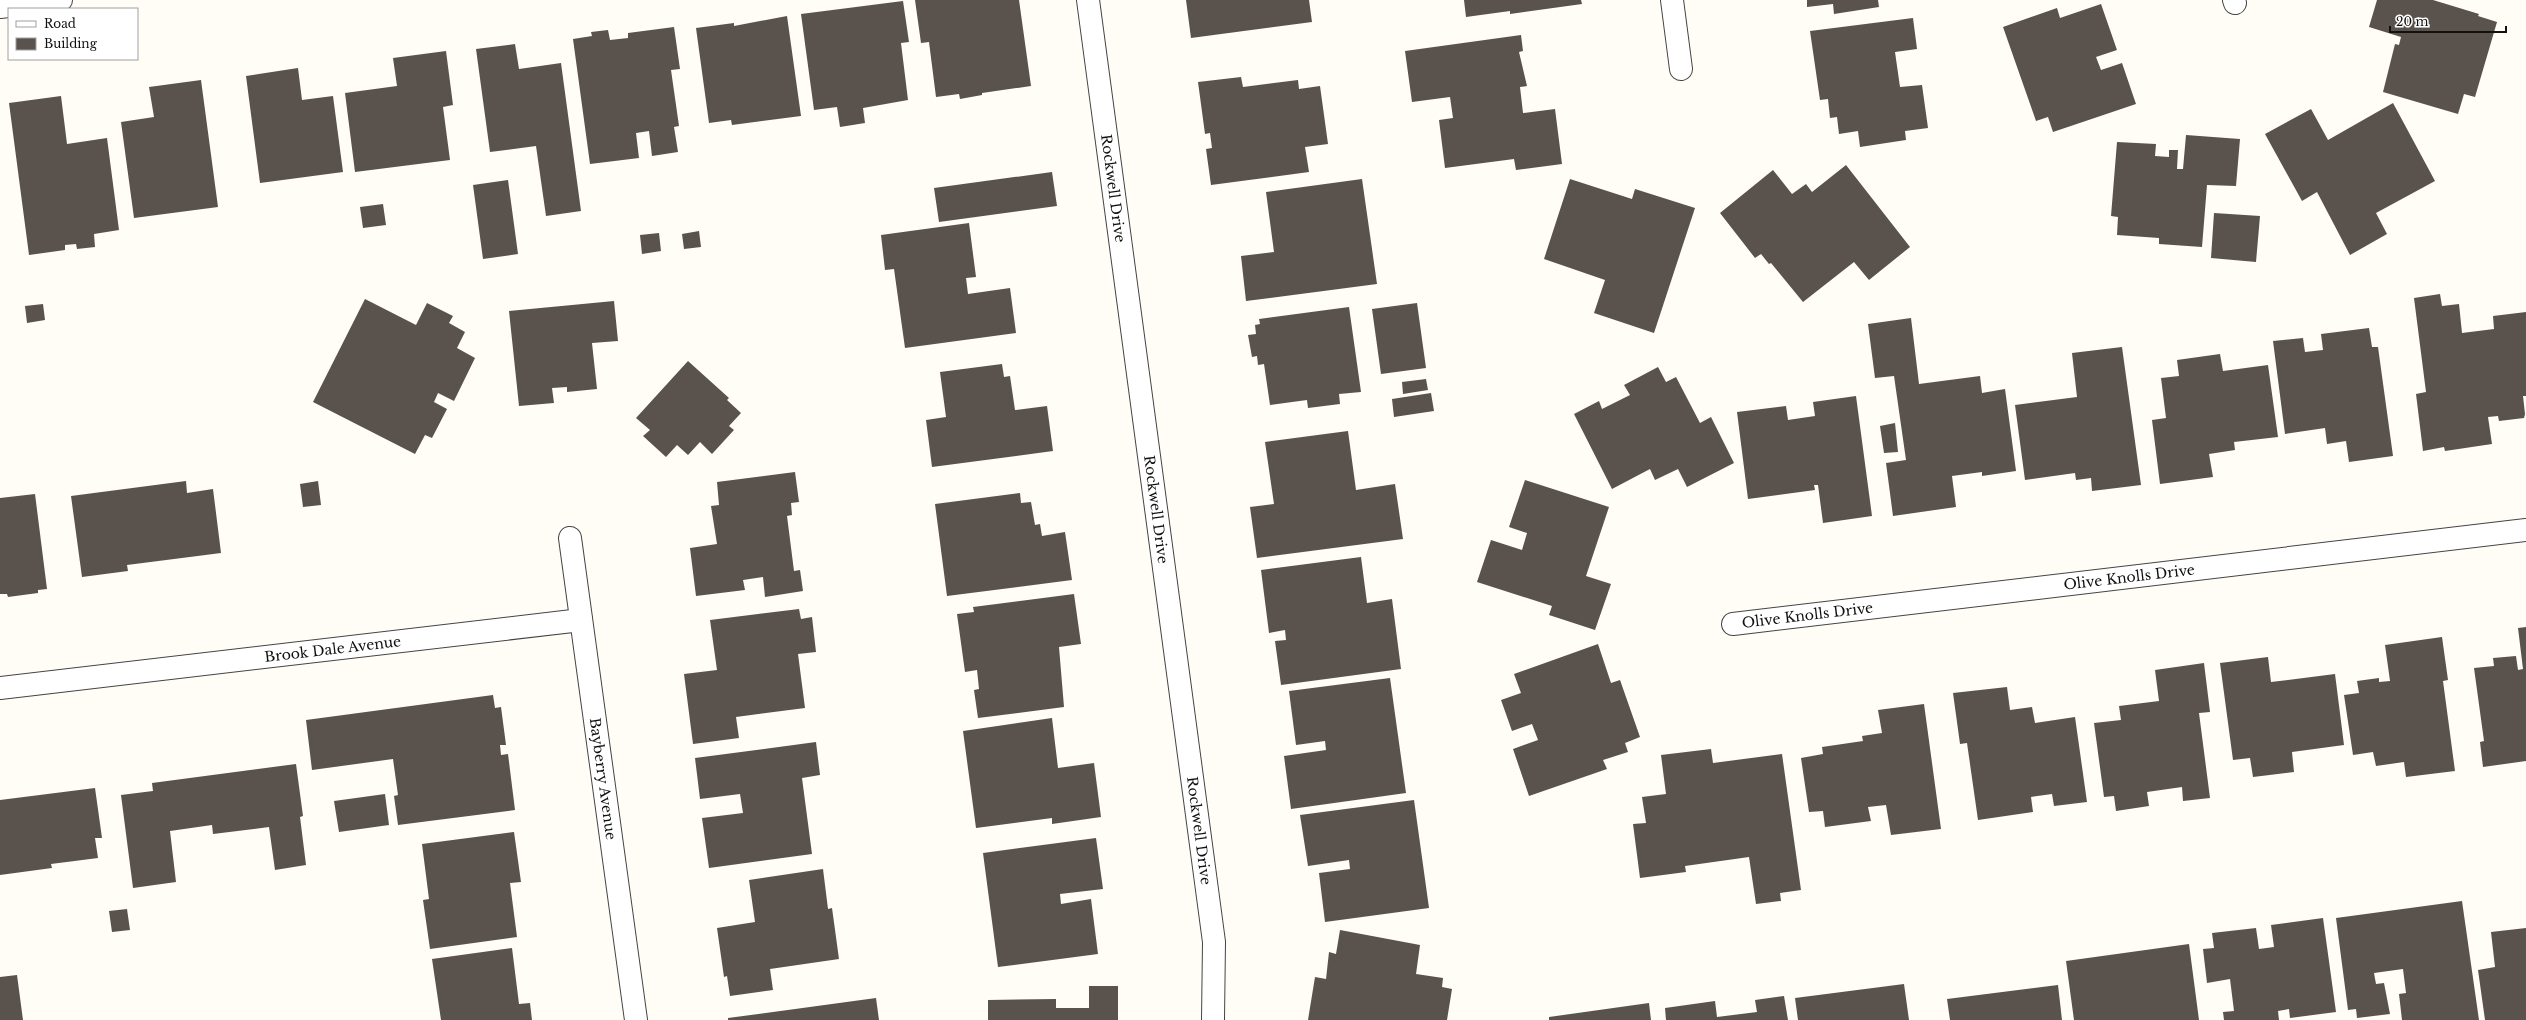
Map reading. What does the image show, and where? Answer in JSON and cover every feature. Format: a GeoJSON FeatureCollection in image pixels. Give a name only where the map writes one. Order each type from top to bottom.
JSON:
{"type":"FeatureCollection","features":[{"type":"Feature","properties":{"kind":"street"},"geometry":{"type":"LineString","coordinates":[[0,7],[61,0]]}},
{"type":"Feature","properties":{"kind":"street","name":"Rockwell Drive"},"geometry":{"type":"LineString","coordinates":[[1088,0],[1214,942],[1213,1020]]}},
{"type":"Feature","properties":{"kind":"street"},"geometry":{"type":"LineString","coordinates":[[1672,0],[1681,69]]}},
{"type":"Feature","properties":{"kind":"street","name":"Olive Knolls Drive"},"geometry":{"type":"LineString","coordinates":[[1733,624],[2526,530]]}},
{"type":"Feature","properties":{"kind":"street","name":"Bayberry Avenue"},"geometry":{"type":"LineString","coordinates":[[570,538],[636,1020]]}},
{"type":"Feature","properties":{"kind":"street","name":"Brook Dale Avenue"},"geometry":{"type":"LineString","coordinates":[[0,688],[581,620]]}},
{"type":"Feature","properties":{"kind":"building"},"geometry":{"type":"Polygon","coordinates":[[[915,0],[1019,0],[1031,86],[982,93],[982,95],[960,99],[959,94],[936,97],[929,42],[921,43],[915,0]]]}},
{"type":"Feature","properties":{"kind":"building"},"geometry":{"type":"Polygon","coordinates":[[[1186,0],[1309,0],[1312,22],[1191,38],[1186,0]]]}},
{"type":"Feature","properties":{"kind":"building"},"geometry":{"type":"Polygon","coordinates":[[[1464,0],[1581,0],[1582,4],[1510,14],[1510,11],[1466,17],[1464,0]]]}},
{"type":"Feature","properties":{"kind":"building"},"geometry":{"type":"Polygon","coordinates":[[[1807,0],[1878,0],[1879,7],[1834,14],[1833,4],[1807,7],[1807,0]]]}},
{"type":"Feature","properties":{"kind":"building"},"geometry":{"type":"Polygon","coordinates":[[[2377,0],[2433,0],[2479,14],[2478,16],[2497,22],[2475,97],[2464,94],[2458,114],[2383,92],[2395,44],[2399,45],[2401,37],[2369,27],[2377,0]]]}},
{"type":"Feature","properties":{"kind":"building"},"geometry":{"type":"Polygon","coordinates":[[[903,1],[909,42],[901,43],[908,100],[863,108],[865,123],[840,127],[837,107],[814,110],[801,14],[903,1]]]}},
{"type":"Feature","properties":{"kind":"building"},"geometry":{"type":"Polygon","coordinates":[[[2101,4],[2117,50],[2096,57],[2101,70],[2122,63],[2136,104],[2053,132],[2048,117],[2036,121],[2003,27],[2057,8],[2060,18],[2101,4]]]}},
{"type":"Feature","properties":{"kind":"building"},"geometry":{"type":"Polygon","coordinates":[[[787,16],[801,116],[732,125],[731,120],[709,123],[696,28],[734,23],[734,26],[787,16]]]}},
{"type":"Feature","properties":{"kind":"building"},"geometry":{"type":"Polygon","coordinates":[[[1913,18],[1917,49],[1895,52],[1900,87],[1922,85],[1928,128],[1905,131],[1906,140],[1860,147],[1858,131],[1839,134],[1837,117],[1830,118],[1828,99],[1820,100],[1810,31],[1913,18]]]}},
{"type":"Feature","properties":{"kind":"building"},"geometry":{"type":"Polygon","coordinates":[[[674,27],[680,69],[671,70],[679,126],[674,127],[678,152],[652,156],[649,131],[636,133],[639,158],[590,164],[573,39],[592,36],[591,32],[608,30],[610,40],[628,38],[628,33],[674,27]]]}},
{"type":"Feature","properties":{"kind":"building"},"geometry":{"type":"Polygon","coordinates":[[[1521,35],[1523,51],[1519,52],[1527,86],[1520,87],[1523,113],[1555,109],[1562,164],[1516,170],[1514,159],[1445,168],[1439,120],[1453,118],[1450,97],[1412,102],[1405,51],[1521,35]]]}},
{"type":"Feature","properties":{"kind":"building"},"geometry":{"type":"Polygon","coordinates":[[[515,44],[519,69],[561,63],[581,211],[546,216],[536,146],[490,152],[476,49],[515,44]]]}},
{"type":"Feature","properties":{"kind":"building"},"geometry":{"type":"Polygon","coordinates":[[[446,51],[453,105],[443,107],[450,160],[355,172],[345,93],[397,86],[393,58],[446,51]]]}},
{"type":"Feature","properties":{"kind":"building"},"geometry":{"type":"Polygon","coordinates":[[[298,68],[302,100],[333,96],[343,172],[260,183],[246,76],[298,68]]]}},
{"type":"Feature","properties":{"kind":"building"},"geometry":{"type":"Polygon","coordinates":[[[1241,77],[1243,87],[1298,80],[1299,89],[1320,86],[1328,144],[1305,147],[1309,172],[1211,185],[1206,149],[1212,148],[1210,133],[1205,134],[1198,82],[1241,77]]]}},
{"type":"Feature","properties":{"kind":"building"},"geometry":{"type":"Polygon","coordinates":[[[201,80],[218,207],[134,218],[121,122],[154,117],[149,87],[201,80]]]}},
{"type":"Feature","properties":{"kind":"building"},"geometry":{"type":"Polygon","coordinates":[[[61,96],[67,144],[107,138],[119,230],[94,234],[95,247],[77,249],[76,244],[65,245],[65,250],[29,255],[9,103],[61,96]]]}},
{"type":"Feature","properties":{"kind":"building"},"geometry":{"type":"Polygon","coordinates":[[[2393,103],[2435,181],[2376,213],[2387,234],[2350,255],[2317,192],[2302,201],[2265,134],[2311,109],[2328,140],[2393,103]]]}},
{"type":"Feature","properties":{"kind":"building"},"geometry":{"type":"Polygon","coordinates":[[[2186,135],[2240,139],[2236,186],[2207,185],[2202,247],[2159,244],[2159,238],[2117,235],[2118,217],[2111,216],[2117,142],[2156,144],[2155,156],[2169,157],[2169,150],[2178,150],[2177,169],[2183,169],[2186,135]]]}},
{"type":"Feature","properties":{"kind":"building"},"geometry":{"type":"Polygon","coordinates":[[[1846,165],[1910,247],[1869,280],[1854,262],[1803,302],[1771,263],[1769,264],[1761,254],[1755,258],[1720,213],[1773,170],[1792,194],[1806,184],[1812,192],[1846,165]]]}},
{"type":"Feature","properties":{"kind":"building"},"geometry":{"type":"Polygon","coordinates":[[[1052,172],[1057,206],[939,222],[934,188],[1052,172]]]}},
{"type":"Feature","properties":{"kind":"building"},"geometry":{"type":"Polygon","coordinates":[[[1362,179],[1377,284],[1246,301],[1241,256],[1274,252],[1266,192],[1362,179]]]}},
{"type":"Feature","properties":{"kind":"building"},"geometry":{"type":"Polygon","coordinates":[[[1570,179],[1632,199],[1635,189],[1695,208],[1654,333],[1594,313],[1605,280],[1544,259],[1570,179]]]}},
{"type":"Feature","properties":{"kind":"building"},"geometry":{"type":"Polygon","coordinates":[[[508,180],[518,254],[483,259],[473,185],[508,180]]]}},
{"type":"Feature","properties":{"kind":"building"},"geometry":{"type":"Polygon","coordinates":[[[383,204],[386,225],[363,228],[360,207],[383,204]]]}},
{"type":"Feature","properties":{"kind":"building"},"geometry":{"type":"Polygon","coordinates":[[[2214,213],[2260,216],[2256,262],[2211,258],[2214,213]]]}},
{"type":"Feature","properties":{"kind":"building"},"geometry":{"type":"Polygon","coordinates":[[[969,223],[976,277],[966,278],[968,294],[1010,288],[1016,333],[905,348],[894,269],[885,270],[881,235],[969,223]]]}},
{"type":"Feature","properties":{"kind":"building"},"geometry":{"type":"Polygon","coordinates":[[[699,231],[701,247],[684,249],[682,234],[699,231]]]}},
{"type":"Feature","properties":{"kind":"building"},"geometry":{"type":"Polygon","coordinates":[[[659,233],[661,251],[642,254],[640,235],[659,233]]]}},
{"type":"Feature","properties":{"kind":"building"},"geometry":{"type":"Polygon","coordinates":[[[2440,294],[2442,306],[2459,304],[2462,333],[2494,329],[2493,316],[2526,312],[2526,396],[2523,396],[2524,418],[2499,421],[2498,416],[2488,417],[2492,444],[2445,451],[2444,447],[2423,451],[2416,394],[2426,392],[2414,298],[2440,294]]]}},
{"type":"Feature","properties":{"kind":"building"},"geometry":{"type":"Polygon","coordinates":[[[365,299],[416,325],[427,303],[453,316],[449,323],[465,332],[457,348],[475,358],[454,401],[438,393],[434,402],[447,409],[432,438],[425,435],[415,454],[313,402],[365,299]]]}},
{"type":"Feature","properties":{"kind":"building"},"geometry":{"type":"Polygon","coordinates":[[[614,301],[618,341],[592,343],[597,389],[567,392],[567,387],[552,388],[554,403],[519,406],[509,311],[614,301]]]}},
{"type":"Feature","properties":{"kind":"building"},"geometry":{"type":"Polygon","coordinates":[[[1417,303],[1426,368],[1381,374],[1372,309],[1417,303]]]}},
{"type":"Feature","properties":{"kind":"building"},"geometry":{"type":"Polygon","coordinates":[[[43,304],[45,320],[27,323],[25,306],[43,304]]]}},
{"type":"Feature","properties":{"kind":"building"},"geometry":{"type":"Polygon","coordinates":[[[1349,307],[1361,392],[1339,394],[1340,404],[1308,408],[1307,400],[1270,405],[1264,364],[1258,365],[1257,356],[1252,357],[1248,335],[1256,334],[1255,325],[1260,324],[1259,319],[1349,307]]]}},
{"type":"Feature","properties":{"kind":"building"},"geometry":{"type":"Polygon","coordinates":[[[1911,318],[1919,384],[1980,376],[1982,393],[2005,389],[2016,471],[1982,476],[1982,472],[1952,476],[1956,507],[1893,516],[1886,463],[1906,460],[1894,376],[1875,378],[1868,324],[1911,318]]]}},
{"type":"Feature","properties":{"kind":"building"},"geometry":{"type":"Polygon","coordinates":[[[2369,328],[2372,347],[2378,347],[2393,456],[2349,462],[2346,441],[2327,444],[2325,428],[2285,434],[2273,341],[2303,338],[2305,352],[2323,350],[2321,334],[2369,328]]]}},
{"type":"Feature","properties":{"kind":"building"},"geometry":{"type":"Polygon","coordinates":[[[2122,347],[2141,485],[2092,491],[2091,478],[2076,480],[2075,473],[2025,480],[2015,405],[2077,397],[2072,353],[2122,347]]]}},
{"type":"Feature","properties":{"kind":"building"},"geometry":{"type":"Polygon","coordinates":[[[2220,354],[2223,371],[2268,365],[2278,437],[2234,442],[2235,450],[2209,454],[2213,477],[2160,484],[2152,420],[2166,418],[2161,378],[2179,376],[2177,360],[2220,354]]]}},
{"type":"Feature","properties":{"kind":"building"},"geometry":{"type":"Polygon","coordinates":[[[688,361],[729,398],[727,400],[741,413],[729,426],[734,430],[712,454],[700,442],[688,455],[677,445],[666,457],[643,436],[650,430],[636,418],[688,361]]]}},
{"type":"Feature","properties":{"kind":"building"},"geometry":{"type":"Polygon","coordinates":[[[1002,364],[1004,377],[1010,376],[1015,410],[1047,406],[1053,451],[932,467],[926,420],[946,417],[940,372],[1002,364]]]}},
{"type":"Feature","properties":{"kind":"building"},"geometry":{"type":"Polygon","coordinates":[[[1658,367],[1666,382],[1676,377],[1700,423],[1711,417],[1734,463],[1687,487],[1678,469],[1655,480],[1650,469],[1612,489],[1574,414],[1599,401],[1602,409],[1630,395],[1624,385],[1658,367]]]}},
{"type":"Feature","properties":{"kind":"building"},"geometry":{"type":"Polygon","coordinates":[[[1426,379],[1428,390],[1403,394],[1402,382],[1426,379]]]}},
{"type":"Feature","properties":{"kind":"building"},"geometry":{"type":"Polygon","coordinates":[[[1431,393],[1434,411],[1394,417],[1392,399],[1431,393]]]}},
{"type":"Feature","properties":{"kind":"building"},"geometry":{"type":"Polygon","coordinates":[[[1856,396],[1872,516],[1823,523],[1818,485],[1814,485],[1815,490],[1748,499],[1737,412],[1786,406],[1788,420],[1815,416],[1813,402],[1856,396]]]}},
{"type":"Feature","properties":{"kind":"building"},"geometry":{"type":"Polygon","coordinates":[[[1895,423],[1898,452],[1884,453],[1880,426],[1895,423]]]}},
{"type":"Feature","properties":{"kind":"building"},"geometry":{"type":"Polygon","coordinates":[[[1348,431],[1356,490],[1395,484],[1403,539],[1257,558],[1250,507],[1274,504],[1265,442],[1348,431]]]}},
{"type":"Feature","properties":{"kind":"building"},"geometry":{"type":"Polygon","coordinates":[[[795,472],[799,502],[791,503],[792,515],[787,516],[794,571],[800,570],[803,591],[765,597],[763,577],[743,580],[745,590],[696,596],[690,548],[717,544],[711,506],[719,505],[717,482],[795,472]]]}},
{"type":"Feature","properties":{"kind":"building"},"geometry":{"type":"Polygon","coordinates":[[[1525,480],[1609,507],[1586,576],[1611,584],[1595,630],[1549,615],[1552,606],[1477,582],[1491,540],[1522,550],[1527,533],[1509,527],[1525,480]]]}},
{"type":"Feature","properties":{"kind":"building"},"geometry":{"type":"Polygon","coordinates":[[[186,481],[187,493],[213,489],[221,553],[127,565],[128,571],[82,577],[71,496],[186,481]]]}},
{"type":"Feature","properties":{"kind":"building"},"geometry":{"type":"Polygon","coordinates":[[[318,481],[321,505],[303,507],[300,484],[318,481]]]}},
{"type":"Feature","properties":{"kind":"building"},"geometry":{"type":"Polygon","coordinates":[[[1020,493],[1021,503],[1031,502],[1035,525],[1040,524],[1042,536],[1065,532],[1072,580],[947,596],[935,504],[1020,493]]]}},
{"type":"Feature","properties":{"kind":"building"},"geometry":{"type":"Polygon","coordinates":[[[35,494],[47,589],[38,590],[38,593],[8,597],[7,594],[0,594],[0,498],[35,494]]]}},
{"type":"Feature","properties":{"kind":"building"},"geometry":{"type":"Polygon","coordinates":[[[1361,557],[1367,603],[1392,599],[1401,669],[1281,685],[1275,641],[1286,640],[1285,630],[1269,633],[1261,570],[1361,557]]]}},
{"type":"Feature","properties":{"kind":"building"},"geometry":{"type":"Polygon","coordinates":[[[1074,594],[1081,644],[1059,647],[1064,707],[978,718],[974,690],[979,689],[977,670],[965,672],[957,614],[974,612],[973,607],[1074,594]]]}},
{"type":"Feature","properties":{"kind":"building"},"geometry":{"type":"Polygon","coordinates":[[[799,609],[801,619],[812,617],[816,652],[798,654],[805,708],[736,717],[739,738],[693,744],[684,674],[717,670],[710,620],[799,609]]]}},
{"type":"Feature","properties":{"kind":"building"},"geometry":{"type":"Polygon","coordinates":[[[2526,627],[2526,761],[2483,767],[2480,742],[2484,741],[2474,668],[2494,666],[2493,658],[2516,656],[2518,670],[2523,669],[2518,628],[2526,627]]]}},
{"type":"Feature","properties":{"kind":"building"},"geometry":{"type":"Polygon","coordinates":[[[2442,637],[2448,680],[2443,681],[2455,771],[2406,777],[2404,762],[2376,766],[2373,752],[2353,755],[2344,695],[2359,693],[2357,681],[2379,678],[2379,682],[2390,681],[2385,645],[2442,637]]]}},
{"type":"Feature","properties":{"kind":"building"},"geometry":{"type":"Polygon","coordinates":[[[1598,644],[1611,683],[1620,680],[1640,737],[1625,743],[1628,752],[1603,760],[1607,769],[1529,796],[1513,749],[1538,740],[1532,724],[1512,731],[1501,700],[1521,693],[1514,674],[1598,644]]]}},
{"type":"Feature","properties":{"kind":"building"},"geometry":{"type":"Polygon","coordinates":[[[2268,657],[2271,682],[2335,674],[2344,745],[2292,752],[2294,772],[2253,777],[2250,758],[2233,760],[2220,663],[2268,657]]]}},
{"type":"Feature","properties":{"kind":"building"},"geometry":{"type":"Polygon","coordinates":[[[2204,663],[2210,712],[2199,713],[2210,798],[2183,801],[2182,787],[2147,792],[2149,806],[2116,811],[2114,796],[2104,797],[2094,723],[2121,720],[2119,706],[2159,701],[2155,670],[2204,663]]]}},
{"type":"Feature","properties":{"kind":"building"},"geometry":{"type":"Polygon","coordinates":[[[1390,678],[1406,793],[1291,809],[1284,756],[1326,750],[1325,741],[1296,745],[1289,691],[1390,678]]]}},
{"type":"Feature","properties":{"kind":"building"},"geometry":{"type":"Polygon","coordinates":[[[2007,687],[2010,710],[2032,707],[2035,723],[2075,717],[2087,802],[2054,806],[2052,794],[2031,797],[2033,812],[1978,820],[1967,743],[1960,744],[1953,693],[2007,687]]]}},
{"type":"Feature","properties":{"kind":"building"},"geometry":{"type":"Polygon","coordinates":[[[493,695],[495,708],[501,707],[506,745],[500,745],[501,755],[508,754],[515,810],[398,825],[394,796],[398,795],[393,759],[312,770],[306,720],[493,695]]]}},
{"type":"Feature","properties":{"kind":"building"},"geometry":{"type":"Polygon","coordinates":[[[1924,704],[1941,829],[1891,835],[1886,805],[1868,807],[1871,821],[1825,827],[1823,811],[1809,812],[1801,758],[1823,754],[1822,747],[1863,741],[1862,736],[1882,733],[1878,710],[1924,704]]]}},
{"type":"Feature","properties":{"kind":"building"},"geometry":{"type":"Polygon","coordinates":[[[1052,718],[1058,768],[1094,763],[1101,817],[1052,824],[1052,818],[976,828],[963,731],[1052,718]]]}},
{"type":"Feature","properties":{"kind":"building"},"geometry":{"type":"Polygon","coordinates":[[[816,742],[820,775],[802,778],[812,854],[709,868],[702,818],[743,813],[740,794],[700,799],[695,758],[816,742]]]}},
{"type":"Feature","properties":{"kind":"building"},"geometry":{"type":"Polygon","coordinates":[[[1711,749],[1713,763],[1782,754],[1801,890],[1780,893],[1781,901],[1756,904],[1749,857],[1685,866],[1686,872],[1640,878],[1633,824],[1646,823],[1642,797],[1666,794],[1661,755],[1711,749]]]}},
{"type":"Feature","properties":{"kind":"building"},"geometry":{"type":"Polygon","coordinates":[[[296,764],[303,816],[300,817],[306,865],[275,870],[269,827],[213,834],[212,825],[170,831],[176,882],[133,888],[121,795],[153,791],[152,783],[296,764]]]}},
{"type":"Feature","properties":{"kind":"building"},"geometry":{"type":"Polygon","coordinates":[[[95,788],[102,838],[95,838],[98,858],[51,864],[52,868],[0,875],[0,800],[95,788]]]}},
{"type":"Feature","properties":{"kind":"building"},"geometry":{"type":"Polygon","coordinates":[[[385,794],[389,825],[339,832],[334,801],[385,794]]]}},
{"type":"Feature","properties":{"kind":"building"},"geometry":{"type":"Polygon","coordinates":[[[1414,800],[1429,908],[1325,922],[1319,873],[1350,869],[1349,860],[1308,866],[1300,815],[1414,800]]]}},
{"type":"Feature","properties":{"kind":"building"},"geometry":{"type":"Polygon","coordinates":[[[514,832],[521,882],[510,883],[517,937],[430,949],[423,900],[429,899],[422,844],[514,832]]]}},
{"type":"Feature","properties":{"kind":"building"},"geometry":{"type":"Polygon","coordinates":[[[1096,838],[1103,889],[1060,894],[1061,904],[1091,899],[1098,954],[998,967],[983,853],[1096,838]]]}},
{"type":"Feature","properties":{"kind":"building"},"geometry":{"type":"Polygon","coordinates":[[[823,869],[828,909],[832,908],[839,959],[770,969],[773,990],[730,996],[727,976],[724,977],[717,928],[755,922],[749,880],[823,869]]]}},
{"type":"Feature","properties":{"kind":"building"},"geometry":{"type":"Polygon","coordinates":[[[2462,901],[2479,1020],[2402,1020],[2399,994],[2406,993],[2403,969],[2374,973],[2376,984],[2384,983],[2390,1014],[2357,1018],[2356,1009],[2348,1010],[2336,918],[2462,901]]]}},
{"type":"Feature","properties":{"kind":"building"},"geometry":{"type":"Polygon","coordinates":[[[127,909],[130,930],[112,932],[109,911],[127,909]]]}},
{"type":"Feature","properties":{"kind":"building"},"geometry":{"type":"Polygon","coordinates":[[[2323,918],[2336,1012],[2290,1018],[2289,1009],[2278,1011],[2279,1020],[2224,1020],[2223,1012],[2234,1011],[2230,979],[2207,983],[2203,949],[2214,948],[2212,933],[2256,928],[2259,949],[2274,947],[2271,925],[2323,918]]]}},
{"type":"Feature","properties":{"kind":"building"},"geometry":{"type":"Polygon","coordinates":[[[2526,928],[2526,1020],[2485,1020],[2478,970],[2495,967],[2491,932],[2526,928]]]}},
{"type":"Feature","properties":{"kind":"building"},"geometry":{"type":"Polygon","coordinates":[[[1340,930],[1420,945],[1416,974],[1443,978],[1442,987],[1452,989],[1447,1020],[1308,1020],[1315,977],[1326,979],[1329,952],[1336,954],[1340,930]]]}},
{"type":"Feature","properties":{"kind":"building"},"geometry":{"type":"Polygon","coordinates":[[[2189,944],[2199,1020],[2074,1020],[2066,961],[2189,944]]]}},
{"type":"Feature","properties":{"kind":"building"},"geometry":{"type":"Polygon","coordinates":[[[512,948],[519,1004],[530,1003],[532,1020],[441,1020],[432,959],[512,948]]]}},
{"type":"Feature","properties":{"kind":"building"},"geometry":{"type":"Polygon","coordinates":[[[17,975],[23,1020],[0,1020],[0,977],[17,975]]]}},
{"type":"Feature","properties":{"kind":"building"},"geometry":{"type":"Polygon","coordinates":[[[1904,984],[1909,1020],[1798,1020],[1795,998],[1904,984]]]}},
{"type":"Feature","properties":{"kind":"building"},"geometry":{"type":"Polygon","coordinates":[[[2058,985],[2062,1020],[1950,1020],[1947,999],[2058,985]]]}},
{"type":"Feature","properties":{"kind":"building"},"geometry":{"type":"Polygon","coordinates":[[[1089,986],[1118,986],[1118,1020],[988,1020],[988,1000],[1056,999],[1056,1008],[1089,1008],[1089,986]]]}},
{"type":"Feature","properties":{"kind":"building"},"geometry":{"type":"Polygon","coordinates":[[[1784,996],[1788,1020],[1666,1020],[1665,1008],[1715,1001],[1717,1017],[1757,1012],[1755,1000],[1784,996]]]}},
{"type":"Feature","properties":{"kind":"building"},"geometry":{"type":"Polygon","coordinates":[[[876,998],[879,1020],[728,1020],[728,1018],[876,998]]]}},
{"type":"Feature","properties":{"kind":"building"},"geometry":{"type":"Polygon","coordinates":[[[1649,1003],[1651,1020],[1549,1020],[1549,1017],[1649,1003]]]}}]}
